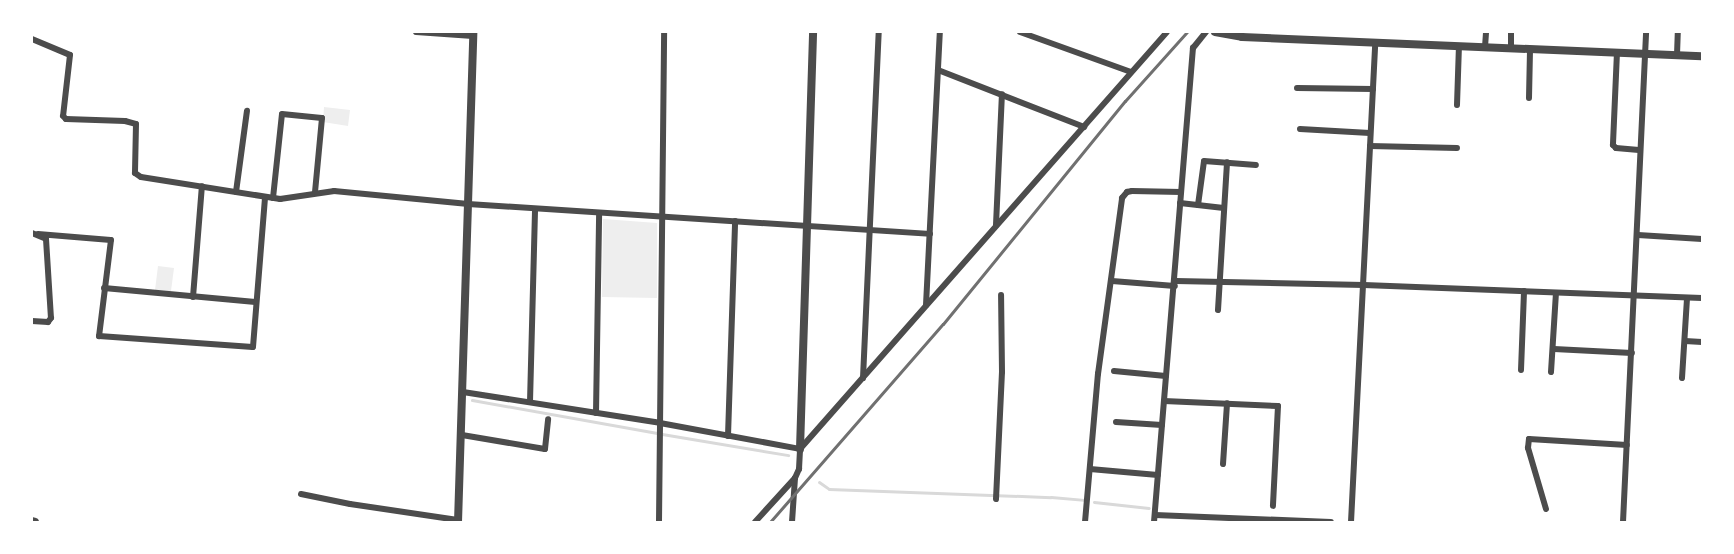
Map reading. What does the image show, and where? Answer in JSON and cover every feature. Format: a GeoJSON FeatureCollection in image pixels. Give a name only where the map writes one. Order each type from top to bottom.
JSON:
{"type":"FeatureCollection","features":[{"type":"Feature","properties":{"kind":"street"},"geometry":{"type":"LineString","coordinates":[[302,494],[360,506],[458,521],[464,392],[473,34],[416,32]]}},
{"type":"Feature","properties":{"kind":"street"},"geometry":{"type":"LineString","coordinates":[[659,522],[664,32]]}},
{"type":"Feature","properties":{"kind":"street"},"geometry":{"type":"LineString","coordinates":[[755,522],[795,478],[799,469],[813,32]]}},
{"type":"Feature","properties":{"kind":"street"},"geometry":{"type":"LineString","coordinates":[[862,378],[879,32]]}},
{"type":"Feature","properties":{"kind":"street"},"geometry":{"type":"LineString","coordinates":[[926,305],[940,32]]}},
{"type":"Feature","properties":{"kind":"street"},"geometry":{"type":"LineString","coordinates":[[1020,32],[1131,72]]}},
{"type":"Feature","properties":{"kind":"street"},"geometry":{"type":"LineString","coordinates":[[800,448],[1167,32]]}},
{"type":"Feature","properties":{"kind":"street"},"geometry":{"type":"LineString","coordinates":[[1206,32],[1194,48],[1154,519],[1330,522]]}},
{"type":"Feature","properties":{"kind":"street"},"geometry":{"type":"LineString","coordinates":[[1215,32],[1242,37],[1702,56]]}},
{"type":"Feature","properties":{"kind":"street"},"geometry":{"type":"LineString","coordinates":[[1485,47],[1486,32]]}},
{"type":"Feature","properties":{"kind":"street"},"geometry":{"type":"LineString","coordinates":[[1511,32],[1511,48]]}},
{"type":"Feature","properties":{"kind":"street"},"geometry":{"type":"LineString","coordinates":[[1623,522],[1646,32]]}},
{"type":"Feature","properties":{"kind":"street"},"geometry":{"type":"LineString","coordinates":[[1677,55],[1678,32]]}},
{"type":"Feature","properties":{"kind":"street"},"geometry":{"type":"LineString","coordinates":[[32,39],[70,55],[63,116],[66,119],[125,121],[136,124],[135,173],[141,177],[273,198],[333,191],[535,209],[930,234]]}},
{"type":"Feature","properties":{"kind":"street"},"geometry":{"type":"LineString","coordinates":[[1351,522],[1374,43]]}},
{"type":"Feature","properties":{"kind":"street"},"geometry":{"type":"LineString","coordinates":[[1456,105],[1459,46]]}},
{"type":"Feature","properties":{"kind":"street"},"geometry":{"type":"LineString","coordinates":[[1529,98],[1530,49]]}},
{"type":"Feature","properties":{"kind":"street"},"geometry":{"type":"LineString","coordinates":[[1617,52],[1613,144],[1616,148],[1639,150]]}},
{"type":"Feature","properties":{"kind":"street"},"geometry":{"type":"LineString","coordinates":[[938,70],[1084,127]]}},
{"type":"Feature","properties":{"kind":"street"},"geometry":{"type":"LineString","coordinates":[[1297,88],[1373,89]]}},
{"type":"Feature","properties":{"kind":"street"},"geometry":{"type":"LineString","coordinates":[[996,226],[1002,94]]}},
{"type":"Feature","properties":{"kind":"street"},"geometry":{"type":"LineString","coordinates":[[236,192],[247,111]]}},
{"type":"Feature","properties":{"kind":"street"},"geometry":{"type":"LineString","coordinates":[[273,198],[282,114],[322,118],[315,192]]}},
{"type":"Feature","properties":{"kind":"street"},"geometry":{"type":"LineString","coordinates":[[1300,129],[1370,133]]}},
{"type":"Feature","properties":{"kind":"street"},"geometry":{"type":"LineString","coordinates":[[1370,146],[1457,148]]}},
{"type":"Feature","properties":{"kind":"street"},"geometry":{"type":"LineString","coordinates":[[1198,205],[1204,161],[1256,165]]}},
{"type":"Feature","properties":{"kind":"street"},"geometry":{"type":"LineString","coordinates":[[1218,310],[1227,162]]}},
{"type":"Feature","properties":{"kind":"street"},"geometry":{"type":"LineString","coordinates":[[193,297],[202,186]]}},
{"type":"Feature","properties":{"kind":"street"},"geometry":{"type":"LineString","coordinates":[[1085,522],[1104,328],[1122,198],[1126,192],[1132,191],[1181,192]]}},
{"type":"Feature","properties":{"kind":"street"},"geometry":{"type":"LineString","coordinates":[[35,233],[111,240],[99,336],[253,347],[265,197]]}},
{"type":"Feature","properties":{"kind":"street"},"geometry":{"type":"LineString","coordinates":[[1180,204],[1224,208]]}},
{"type":"Feature","properties":{"kind":"street"},"geometry":{"type":"LineString","coordinates":[[530,402],[535,209]]}},
{"type":"Feature","properties":{"kind":"street"},"geometry":{"type":"LineString","coordinates":[[596,412],[599,213]]}},
{"type":"Feature","properties":{"kind":"street"},"geometry":{"type":"LineString","coordinates":[[728,436],[735,221]]}},
{"type":"Feature","properties":{"kind":"street"},"geometry":{"type":"LineString","coordinates":[[32,321],[48,322],[51,318],[46,239],[35,233]]}},
{"type":"Feature","properties":{"kind":"street"},"geometry":{"type":"LineString","coordinates":[[1638,236],[1702,239]]}},
{"type":"Feature","properties":{"kind":"street"},"geometry":{"type":"LineString","coordinates":[[1112,281],[1364,285],[1702,298]]}},
{"type":"Feature","properties":{"kind":"street"},"geometry":{"type":"LineString","coordinates":[[104,288],[255,302]]}},
{"type":"Feature","properties":{"kind":"street"},"geometry":{"type":"LineString","coordinates":[[1521,370],[1524,291]]}},
{"type":"Feature","properties":{"kind":"street"},"geometry":{"type":"LineString","coordinates":[[1551,372],[1556,293]]}},
{"type":"Feature","properties":{"kind":"street"},"geometry":{"type":"LineString","coordinates":[[996,496],[1002,372],[1001,295]]}},
{"type":"Feature","properties":{"kind":"street"},"geometry":{"type":"LineString","coordinates":[[1682,378],[1688,298]]}},
{"type":"Feature","properties":{"kind":"street"},"geometry":{"type":"LineString","coordinates":[[1685,341],[1702,342]]}},
{"type":"Feature","properties":{"kind":"street"},"geometry":{"type":"LineString","coordinates":[[1554,349],[1632,353]]}},
{"type":"Feature","properties":{"kind":"street"},"geometry":{"type":"LineString","coordinates":[[1114,371],[1166,376]]}},
{"type":"Feature","properties":{"kind":"street"},"geometry":{"type":"LineString","coordinates":[[464,392],[596,412],[800,448]]}},
{"type":"Feature","properties":{"kind":"street"},"geometry":{"type":"LineString","coordinates":[[1164,401],[1278,406],[1273,506]]}},
{"type":"Feature","properties":{"kind":"street"},"geometry":{"type":"LineString","coordinates":[[1223,464],[1227,404]]}},
{"type":"Feature","properties":{"kind":"street"},"geometry":{"type":"LineString","coordinates":[[462,435],[544,449],[548,419]]}},
{"type":"Feature","properties":{"kind":"street"},"geometry":{"type":"LineString","coordinates":[[1116,422],[1162,425]]}},
{"type":"Feature","properties":{"kind":"street"},"geometry":{"type":"LineString","coordinates":[[1546,509],[1528,448],[1529,439],[1627,446]]}},
{"type":"Feature","properties":{"kind":"street"},"geometry":{"type":"LineString","coordinates":[[1090,469],[1158,475]]}},
{"type":"Feature","properties":{"kind":"street"},"geometry":{"type":"LineString","coordinates":[[792,522],[795,478]]}},
{"type":"Feature","properties":{"kind":"shaded area"},"geometry":{"type":"Polygon","coordinates":[[[324,107],[350,110],[348,126],[323,122],[324,107]]]}},
{"type":"Feature","properties":{"kind":"shaded area"},"geometry":{"type":"Polygon","coordinates":[[[603,219],[657,223],[657,298],[602,297],[603,219]]]}},
{"type":"Feature","properties":{"kind":"shaded area"},"geometry":{"type":"Polygon","coordinates":[[[158,266],[174,268],[171,291],[155,290],[158,266]]]}},
{"type":"Feature","properties":{"kind":"waterway"},"geometry":{"type":"LineString","coordinates":[[472,400],[657,433]]}},
{"type":"Feature","properties":{"kind":"waterway"},"geometry":{"type":"LineString","coordinates":[[662,434],[788,455]]}},
{"type":"Feature","properties":{"kind":"waterway"},"geometry":{"type":"LineString","coordinates":[[819,482],[829,489],[1084,500]]}},
{"type":"Feature","properties":{"kind":"waterway"},"geometry":{"type":"LineString","coordinates":[[1094,502],[1149,508]]}},
{"type":"Feature","properties":{"kind":"railway"},"geometry":{"type":"LineString","coordinates":[[770,522],[943,324],[1125,101],[1187,32]]}}]}
